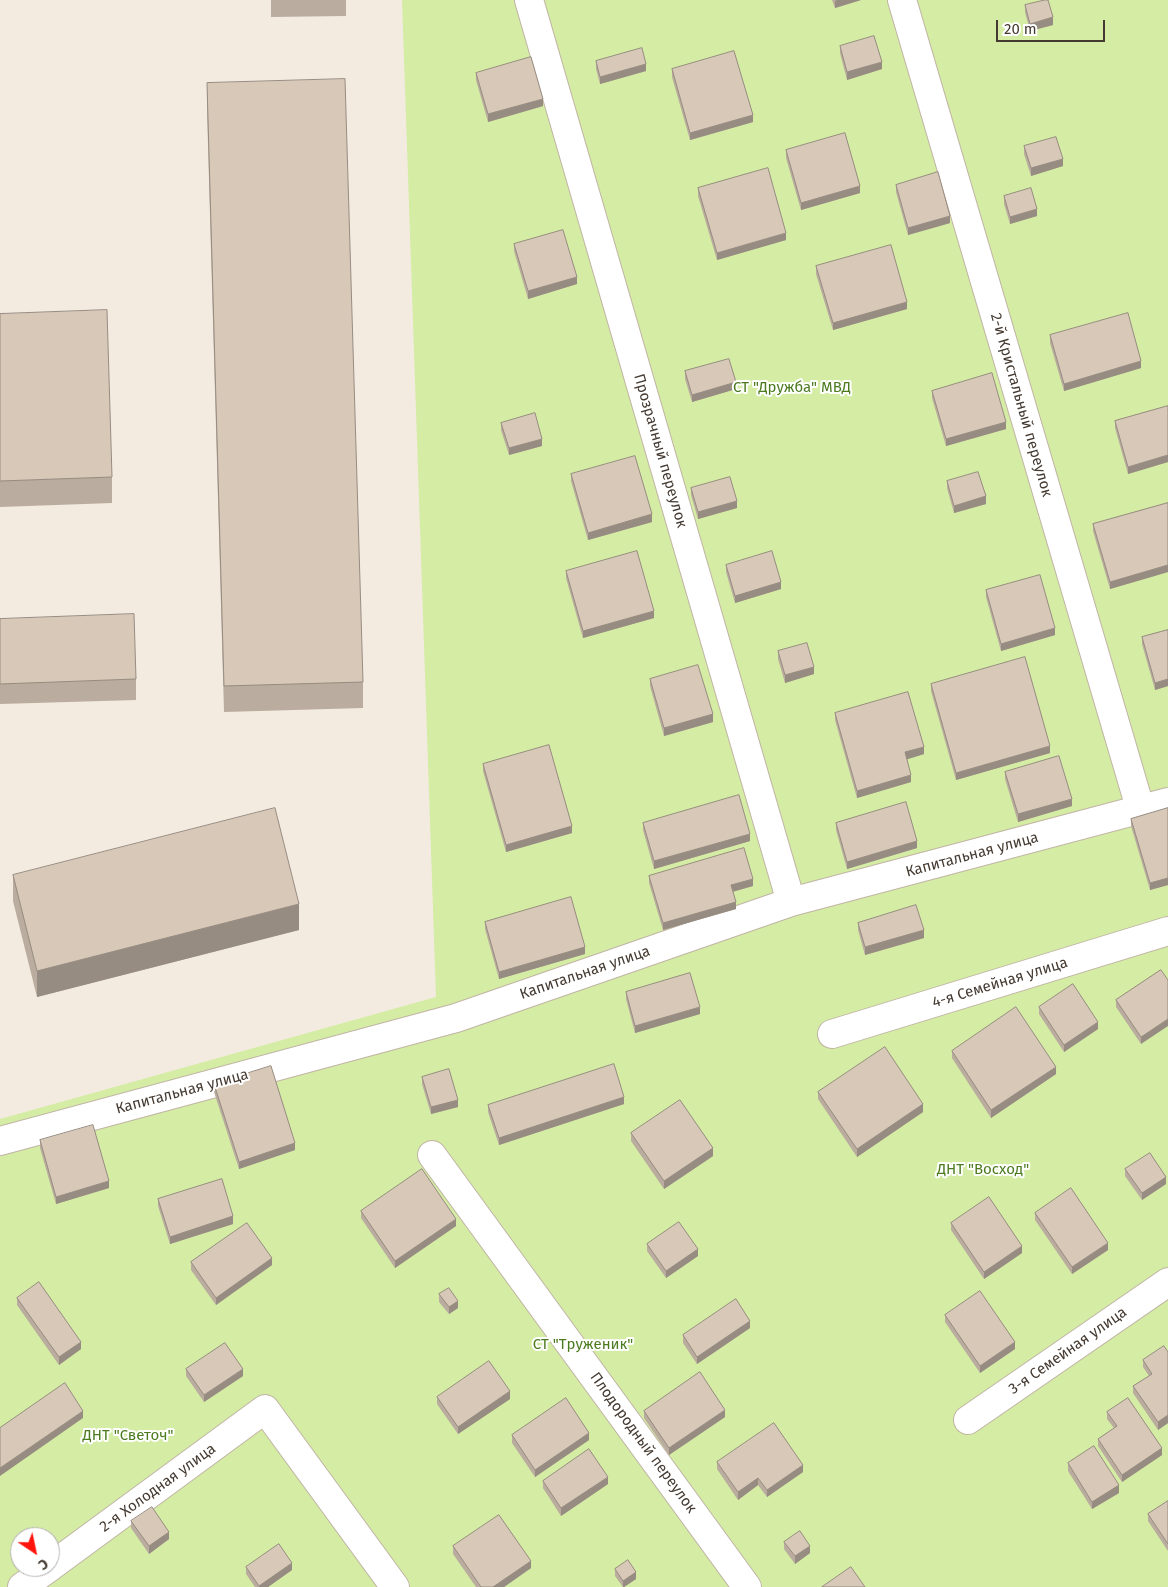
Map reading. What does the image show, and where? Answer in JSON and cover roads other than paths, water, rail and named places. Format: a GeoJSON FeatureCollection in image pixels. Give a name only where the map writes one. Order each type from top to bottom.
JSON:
{"type":"FeatureCollection","features":[{"type":"Feature","properties":{"kind":"street","name":"Прозрачный переулок"},"geometry":{"type":"LineString","coordinates":[[528,0],[792,902]]}},
{"type":"Feature","properties":{"kind":"street","name":"2-й Кристальный переулок"},"geometry":{"type":"LineString","coordinates":[[902,0],[1141,811]]}},
{"type":"Feature","properties":{"kind":"street","name":"Капитальная улица"},"geometry":{"type":"LineString","coordinates":[[0,1141],[456,1018],[792,902],[1141,811],[1168,802]]}},
{"type":"Feature","properties":{"kind":"street","name":"4-я Семейная улица"},"geometry":{"type":"LineString","coordinates":[[832,1034],[1168,931]]}},
{"type":"Feature","properties":{"kind":"street","name":"Плодородный переулок"},"geometry":{"type":"LineString","coordinates":[[432,1154],[748,1587]]}},
{"type":"Feature","properties":{"kind":"street","name":"3-я Семейная улица"},"geometry":{"type":"LineString","coordinates":[[968,1420],[1168,1282]]}},
{"type":"Feature","properties":{"kind":"street","name":"2-я Холодная улица"},"geometry":{"type":"LineString","coordinates":[[60,1560],[265,1410],[395,1587]]}},
{"type":"Feature","properties":{"kind":"street","name":"2-я Холодная улица"},"geometry":{"type":"LineString","coordinates":[[22,1587],[36,1577]]}},
{"type":"Feature","properties":{"kind":"park label","name":"СТ \"Дружба\" МВД"},"geometry":{"type":"Point","coordinates":[792,388]}},
{"type":"Feature","properties":{"kind":"park label","name":"ДНТ \"Восход\""},"geometry":{"type":"Point","coordinates":[983,1170]}},
{"type":"Feature","properties":{"kind":"park label","name":"СТ \"Труженик\""},"geometry":{"type":"Point","coordinates":[583,1345]}},
{"type":"Feature","properties":{"kind":"park label","name":"ДНТ \"Светоч\""},"geometry":{"type":"Point","coordinates":[128,1436]}}]}
